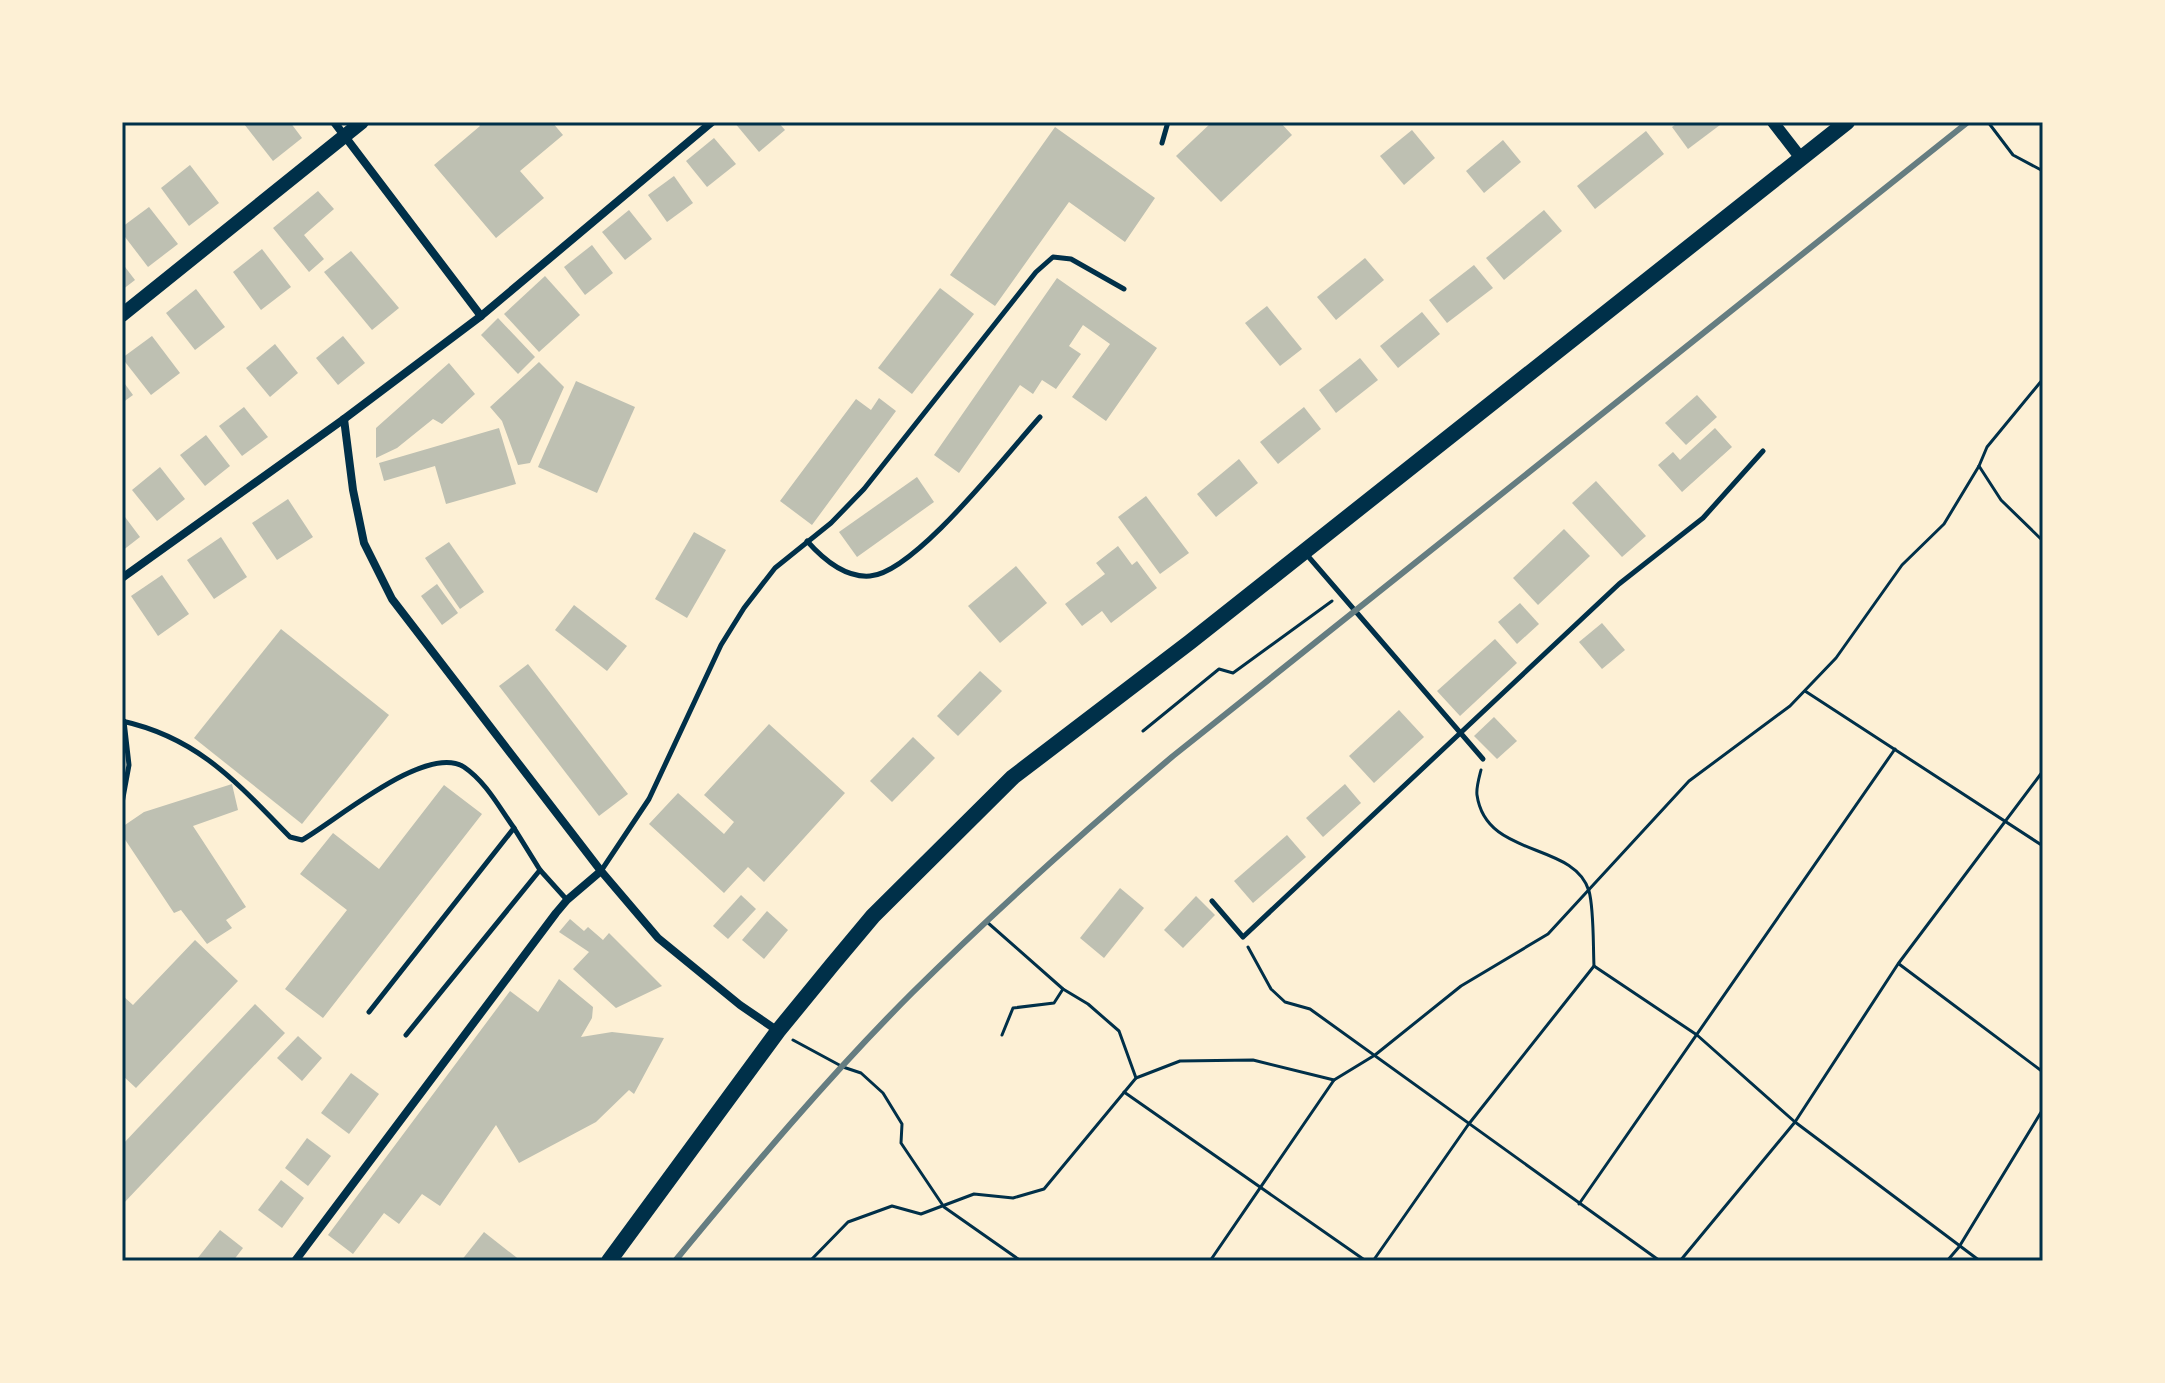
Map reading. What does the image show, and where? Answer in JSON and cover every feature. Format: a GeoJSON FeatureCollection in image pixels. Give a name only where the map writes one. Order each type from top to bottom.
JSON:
{"type":"FeatureCollection","features":[{"type":"Feature","properties":{"kind":"main road"},"geometry":{"type":"LineString","coordinates":[[122,315],[362,122]]}},
{"type":"Feature","properties":{"kind":"main road"},"geometry":{"type":"LineString","coordinates":[[609,1261],[778,1031],[873,916],[1013,777],[1190,642],[1847,122]]}},
{"type":"Feature","properties":{"kind":"street"},"geometry":{"type":"LineString","coordinates":[[334,122],[481,316]]}},
{"type":"Feature","properties":{"kind":"street"},"geometry":{"type":"LineString","coordinates":[[122,578],[344,419],[481,316],[712,122]]}},
{"type":"Feature","properties":{"kind":"street"},"geometry":{"type":"LineString","coordinates":[[1773,122],[1800,157]]}},
{"type":"Feature","properties":{"kind":"street"},"geometry":{"type":"LineString","coordinates":[[344,419],[353,490],[364,543],[392,599],[601,871],[658,938],[740,1005],[778,1031]]}},
{"type":"Feature","properties":{"kind":"street"},"geometry":{"type":"LineString","coordinates":[[295,1261],[567,900],[601,871]]}},
{"type":"Feature","properties":{"kind":"lane"},"geometry":{"type":"LineString","coordinates":[[1162,143],[1168,122]]}},
{"type":"Feature","properties":{"kind":"lane"},"geometry":{"type":"LineString","coordinates":[[601,871],[649,799],[721,645],[744,608],[775,568],[831,523],[864,489],[1036,272],[1053,257],[1071,259],[1124,289]]}},
{"type":"Feature","properties":{"kind":"lane"},"geometry":{"type":"LineString","coordinates":[[807,541],[823,559],[846,571],[871,576],[894,566],[925,545],[1040,417]]}},
{"type":"Feature","properties":{"kind":"lane"},"geometry":{"type":"LineString","coordinates":[[1212,901],[1243,937],[1619,584],[1703,518],[1763,451]]}},
{"type":"Feature","properties":{"kind":"lane"},"geometry":{"type":"LineString","coordinates":[[1303,551],[1483,759]]}},
{"type":"Feature","properties":{"kind":"lane"},"geometry":{"type":"LineString","coordinates":[[122,803],[129,765],[123,721],[167,734],[190,746],[225,773],[290,837],[302,840],[400,775],[442,762],[461,765],[482,782],[540,870],[567,900]]}},
{"type":"Feature","properties":{"kind":"lane"},"geometry":{"type":"LineString","coordinates":[[369,1012],[514,828]]}},
{"type":"Feature","properties":{"kind":"lane"},"geometry":{"type":"LineString","coordinates":[[406,1035],[540,870]]}},
{"type":"Feature","properties":{"kind":"path"},"geometry":{"type":"LineString","coordinates":[[1988,122],[2013,155],[2043,171]]}},
{"type":"Feature","properties":{"kind":"path"},"geometry":{"type":"LineString","coordinates":[[1210,1261],[1334,1080],[1375,1055],[1461,986],[1548,934],[1689,781],[1790,706],[1836,658],[1902,565],[1944,524],[1987,447],[2043,379]]}},
{"type":"Feature","properties":{"kind":"path"},"geometry":{"type":"LineString","coordinates":[[1979,466],[2001,500],[2043,541]]}},
{"type":"Feature","properties":{"kind":"path"},"geometry":{"type":"LineString","coordinates":[[1143,731],[1219,669],[1233,673],[1330,601],[1347,605]]}},
{"type":"Feature","properties":{"kind":"path"},"geometry":{"type":"LineString","coordinates":[[1804,691],[2043,846]]}},
{"type":"Feature","properties":{"kind":"path"},"geometry":{"type":"LineString","coordinates":[[1579,1204],[1895,749]]}},
{"type":"Feature","properties":{"kind":"path"},"geometry":{"type":"LineString","coordinates":[[1373,1261],[1468,1125],[1594,966],[1589,890],[1576,872],[1542,851],[1510,841],[1488,823],[1476,794],[1483,759]]}},
{"type":"Feature","properties":{"kind":"path"},"geometry":{"type":"LineString","coordinates":[[1680,1261],[1795,1122],[1898,964],[2043,771]]}},
{"type":"Feature","properties":{"kind":"path"},"geometry":{"type":"LineString","coordinates":[[987,922],[1063,989],[1088,1004],[1119,1031],[1136,1078]]}},
{"type":"Feature","properties":{"kind":"path"},"geometry":{"type":"LineString","coordinates":[[1243,937],[1271,989],[1285,1002],[1310,1009],[1660,1261]]}},
{"type":"Feature","properties":{"kind":"path"},"geometry":{"type":"LineString","coordinates":[[1898,964],[2043,1072]]}},
{"type":"Feature","properties":{"kind":"path"},"geometry":{"type":"LineString","coordinates":[[1594,966],[1697,1035],[1795,1122],[1980,1261]]}},
{"type":"Feature","properties":{"kind":"path"},"geometry":{"type":"LineString","coordinates":[[1002,1035],[1013,1008],[1054,1003],[1063,989]]}},
{"type":"Feature","properties":{"kind":"path"},"geometry":{"type":"LineString","coordinates":[[778,1031],[843,1067],[861,1073],[883,1093],[902,1124],[901,1143],[944,1207],[1021,1261]]}},
{"type":"Feature","properties":{"kind":"path"},"geometry":{"type":"LineString","coordinates":[[810,1261],[848,1222],[892,1206],[921,1214],[974,1194],[1013,1198],[1044,1189],[1136,1078],[1180,1061],[1253,1060],[1334,1080]]}},
{"type":"Feature","properties":{"kind":"path"},"geometry":{"type":"LineString","coordinates":[[1124,1092],[1366,1261]]}},
{"type":"Feature","properties":{"kind":"path"},"geometry":{"type":"LineString","coordinates":[[1947,1261],[1959,1247],[2043,1109]]}},
{"type":"Feature","properties":{"kind":"building"},"geometry":{"type":"Polygon","coordinates":[[[290,122],[302,138],[273,161],[244,124],[290,122]]]}},
{"type":"Feature","properties":{"kind":"building"},"geometry":{"type":"Polygon","coordinates":[[[477,122],[552,122],[563,135],[520,171],[544,198],[496,238],[434,165],[480,126],[477,122]]]}},
{"type":"Feature","properties":{"kind":"building"},"geometry":{"type":"Polygon","coordinates":[[[734,122],[778,122],[785,130],[759,152],[734,122]]]}},
{"type":"Feature","properties":{"kind":"building"},"geometry":{"type":"Polygon","coordinates":[[[1212,122],[1280,122],[1292,135],[1221,202],[1176,156],[1212,122]]]}},
{"type":"Feature","properties":{"kind":"building"},"geometry":{"type":"Polygon","coordinates":[[[1679,122],[1724,122],[1688,149],[1672,127],[1679,122]]]}},
{"type":"Feature","properties":{"kind":"building"},"geometry":{"type":"Polygon","coordinates":[[[1055,127],[1155,198],[1125,242],[1069,202],[995,306],[950,275],[1055,127]]]}},
{"type":"Feature","properties":{"kind":"building"},"geometry":{"type":"Polygon","coordinates":[[[1412,130],[1435,158],[1404,185],[1380,156],[1412,130]]]}},
{"type":"Feature","properties":{"kind":"building"},"geometry":{"type":"Polygon","coordinates":[[[1646,131],[1664,154],[1595,209],[1577,186],[1646,131]]]}},
{"type":"Feature","properties":{"kind":"building"},"geometry":{"type":"Polygon","coordinates":[[[714,138],[736,164],[707,187],[686,161],[714,138]]]}},
{"type":"Feature","properties":{"kind":"building"},"geometry":{"type":"Polygon","coordinates":[[[1503,140],[1521,162],[1484,193],[1466,171],[1503,140]]]}},
{"type":"Feature","properties":{"kind":"building"},"geometry":{"type":"Polygon","coordinates":[[[190,165],[219,203],[189,226],[161,188],[190,165]]]}},
{"type":"Feature","properties":{"kind":"building"},"geometry":{"type":"Polygon","coordinates":[[[674,176],[693,203],[667,222],[648,195],[674,176]]]}},
{"type":"Feature","properties":{"kind":"building"},"geometry":{"type":"Polygon","coordinates":[[[318,191],[334,209],[304,235],[324,259],[309,272],[273,228],[318,191]]]}},
{"type":"Feature","properties":{"kind":"building"},"geometry":{"type":"Polygon","coordinates":[[[149,207],[178,244],[148,267],[122,233],[122,227],[149,207]]]}},
{"type":"Feature","properties":{"kind":"building"},"geometry":{"type":"Polygon","coordinates":[[[629,210],[652,239],[625,260],[602,232],[629,210]]]}},
{"type":"Feature","properties":{"kind":"building"},"geometry":{"type":"Polygon","coordinates":[[[1544,210],[1562,231],[1504,280],[1486,258],[1544,210]]]}},
{"type":"Feature","properties":{"kind":"building"},"geometry":{"type":"Polygon","coordinates":[[[592,245],[613,273],[585,295],[564,267],[592,245]]]}},
{"type":"Feature","properties":{"kind":"building"},"geometry":{"type":"Polygon","coordinates":[[[262,249],[291,287],[261,310],[233,272],[262,249]]]}},
{"type":"Feature","properties":{"kind":"building"},"geometry":{"type":"Polygon","coordinates":[[[351,251],[399,308],[372,330],[324,272],[351,251]]]}},
{"type":"Feature","properties":{"kind":"building"},"geometry":{"type":"Polygon","coordinates":[[[1365,258],[1384,280],[1336,320],[1317,297],[1365,258]]]}},
{"type":"Feature","properties":{"kind":"building"},"geometry":{"type":"Polygon","coordinates":[[[122,263],[135,280],[122,290],[122,263]]]}},
{"type":"Feature","properties":{"kind":"building"},"geometry":{"type":"Polygon","coordinates":[[[1474,265],[1493,288],[1447,323],[1429,300],[1474,265]]]}},
{"type":"Feature","properties":{"kind":"building"},"geometry":{"type":"Polygon","coordinates":[[[545,276],[580,315],[539,352],[504,314],[545,276]]]}},
{"type":"Feature","properties":{"kind":"building"},"geometry":{"type":"Polygon","coordinates":[[[1057,278],[1157,348],[1106,421],[1072,397],[1110,344],[1083,325],[1069,346],[1081,354],[1056,389],[1042,380],[1033,394],[1020,385],[959,473],[934,455],[1057,278]]]}},
{"type":"Feature","properties":{"kind":"building"},"geometry":{"type":"Polygon","coordinates":[[[940,288],[974,314],[912,394],[878,368],[940,288]]]}},
{"type":"Feature","properties":{"kind":"building"},"geometry":{"type":"Polygon","coordinates":[[[196,289],[225,327],[195,350],[166,313],[196,289]]]}},
{"type":"Feature","properties":{"kind":"building"},"geometry":{"type":"Polygon","coordinates":[[[1267,306],[1302,349],[1280,366],[1245,323],[1267,306]]]}},
{"type":"Feature","properties":{"kind":"building"},"geometry":{"type":"Polygon","coordinates":[[[1422,312],[1440,334],[1398,368],[1380,346],[1422,312]]]}},
{"type":"Feature","properties":{"kind":"building"},"geometry":{"type":"Polygon","coordinates":[[[498,318],[535,357],[518,374],[481,335],[498,318]]]}},
{"type":"Feature","properties":{"kind":"building"},"geometry":{"type":"Polygon","coordinates":[[[152,336],[180,373],[151,395],[122,358],[152,336]]]}},
{"type":"Feature","properties":{"kind":"building"},"geometry":{"type":"Polygon","coordinates":[[[343,336],[365,363],[338,385],[316,358],[343,336]]]}},
{"type":"Feature","properties":{"kind":"building"},"geometry":{"type":"Polygon","coordinates":[[[275,344],[298,373],[270,397],[246,368],[275,344]]]}},
{"type":"Feature","properties":{"kind":"building"},"geometry":{"type":"Polygon","coordinates":[[[1360,358],[1378,380],[1336,413],[1319,390],[1360,358]]]}},
{"type":"Feature","properties":{"kind":"building"},"geometry":{"type":"Polygon","coordinates":[[[539,362],[564,387],[530,463],[518,465],[502,421],[490,407],[539,362]]]}},
{"type":"Feature","properties":{"kind":"building"},"geometry":{"type":"Polygon","coordinates":[[[449,363],[475,394],[442,424],[433,419],[397,448],[376,458],[376,428],[449,363]]]}},
{"type":"Feature","properties":{"kind":"building"},"geometry":{"type":"Polygon","coordinates":[[[122,380],[133,395],[122,403],[122,380]]]}},
{"type":"Feature","properties":{"kind":"building"},"geometry":{"type":"Polygon","coordinates":[[[576,381],[635,407],[597,493],[538,467],[576,381]]]}},
{"type":"Feature","properties":{"kind":"building"},"geometry":{"type":"Polygon","coordinates":[[[1697,395],[1717,417],[1686,445],[1665,423],[1697,395]]]}},
{"type":"Feature","properties":{"kind":"building"},"geometry":{"type":"Polygon","coordinates":[[[879,398],[896,411],[812,525],[780,501],[856,399],[871,410],[879,398]]]}},
{"type":"Feature","properties":{"kind":"building"},"geometry":{"type":"Polygon","coordinates":[[[244,407],[268,437],[242,456],[219,426],[244,407]]]}},
{"type":"Feature","properties":{"kind":"building"},"geometry":{"type":"Polygon","coordinates":[[[1304,407],[1321,429],[1278,464],[1260,442],[1304,407]]]}},
{"type":"Feature","properties":{"kind":"building"},"geometry":{"type":"Polygon","coordinates":[[[499,428],[516,484],[446,504],[435,466],[384,481],[379,463],[499,428]]]}},
{"type":"Feature","properties":{"kind":"building"},"geometry":{"type":"Polygon","coordinates":[[[1715,428],[1732,447],[1682,492],[1658,465],[1673,452],[1680,460],[1715,428]]]}},
{"type":"Feature","properties":{"kind":"building"},"geometry":{"type":"Polygon","coordinates":[[[206,435],[230,466],[205,486],[180,455],[206,435]]]}},
{"type":"Feature","properties":{"kind":"building"},"geometry":{"type":"Polygon","coordinates":[[[1239,459],[1258,483],[1216,517],[1197,494],[1239,459]]]}},
{"type":"Feature","properties":{"kind":"building"},"geometry":{"type":"Polygon","coordinates":[[[160,467],[185,499],[157,521],[132,490],[160,467]]]}},
{"type":"Feature","properties":{"kind":"building"},"geometry":{"type":"Polygon","coordinates":[[[917,477],[934,502],[857,557],[839,532],[917,477]]]}},
{"type":"Feature","properties":{"kind":"building"},"geometry":{"type":"Polygon","coordinates":[[[1596,481],[1646,536],[1622,557],[1572,503],[1596,481]]]}},
{"type":"Feature","properties":{"kind":"building"},"geometry":{"type":"Polygon","coordinates":[[[1146,496],[1189,553],[1160,574],[1118,517],[1146,496]]]}},
{"type":"Feature","properties":{"kind":"building"},"geometry":{"type":"Polygon","coordinates":[[[288,499],[313,537],[277,560],[252,523],[288,499]]]}},
{"type":"Feature","properties":{"kind":"building"},"geometry":{"type":"Polygon","coordinates":[[[122,513],[140,537],[122,551],[122,513]]]}},
{"type":"Feature","properties":{"kind":"building"},"geometry":{"type":"Polygon","coordinates":[[[1564,529],[1590,556],[1538,605],[1513,578],[1564,529]]]}},
{"type":"Feature","properties":{"kind":"building"},"geometry":{"type":"Polygon","coordinates":[[[694,532],[726,550],[687,618],[655,599],[694,532]]]}},
{"type":"Feature","properties":{"kind":"building"},"geometry":{"type":"Polygon","coordinates":[[[221,537],[247,577],[214,599],[187,560],[221,537]]]}},
{"type":"Feature","properties":{"kind":"building"},"geometry":{"type":"Polygon","coordinates":[[[449,542],[484,592],[460,609],[425,558],[449,542]]]}},
{"type":"Feature","properties":{"kind":"building"},"geometry":{"type":"Polygon","coordinates":[[[1118,546],[1132,565],[1137,561],[1157,588],[1111,623],[1102,611],[1082,626],[1065,604],[1105,574],[1096,563],[1118,546]]]}},
{"type":"Feature","properties":{"kind":"building"},"geometry":{"type":"Polygon","coordinates":[[[1016,566],[1047,603],[1000,643],[968,606],[1016,566]]]}},
{"type":"Feature","properties":{"kind":"building"},"geometry":{"type":"Polygon","coordinates":[[[162,575],[189,614],[158,636],[131,596],[162,575]]]}},
{"type":"Feature","properties":{"kind":"building"},"geometry":{"type":"Polygon","coordinates":[[[437,584],[458,613],[442,625],[421,596],[437,584]]]}},
{"type":"Feature","properties":{"kind":"building"},"geometry":{"type":"Polygon","coordinates":[[[1520,603],[1539,624],[1517,644],[1498,622],[1520,603]]]}},
{"type":"Feature","properties":{"kind":"building"},"geometry":{"type":"Polygon","coordinates":[[[574,605],[627,646],[607,671],[555,630],[574,605]]]}},
{"type":"Feature","properties":{"kind":"building"},"geometry":{"type":"Polygon","coordinates":[[[1602,623],[1625,650],[1602,669],[1579,642],[1602,623]]]}},
{"type":"Feature","properties":{"kind":"building"},"geometry":{"type":"Polygon","coordinates":[[[281,629],[389,715],[302,824],[194,738],[281,629]]]}},
{"type":"Feature","properties":{"kind":"building"},"geometry":{"type":"Polygon","coordinates":[[[1495,639],[1517,663],[1460,716],[1437,691],[1495,639]]]}},
{"type":"Feature","properties":{"kind":"building"},"geometry":{"type":"Polygon","coordinates":[[[528,664],[628,794],[599,816],[499,686],[528,664]]]}},
{"type":"Feature","properties":{"kind":"building"},"geometry":{"type":"Polygon","coordinates":[[[980,671],[1002,691],[958,736],[937,716],[980,671]]]}},
{"type":"Feature","properties":{"kind":"building"},"geometry":{"type":"Polygon","coordinates":[[[1399,710],[1424,737],[1374,783],[1349,756],[1399,710]]]}},
{"type":"Feature","properties":{"kind":"building"},"geometry":{"type":"Polygon","coordinates":[[[1494,717],[1517,741],[1497,759],[1474,736],[1494,717]]]}},
{"type":"Feature","properties":{"kind":"building"},"geometry":{"type":"Polygon","coordinates":[[[769,724],[845,793],[764,882],[748,867],[724,893],[649,824],[678,793],[724,834],[734,822],[704,795],[769,724]]]}},
{"type":"Feature","properties":{"kind":"building"},"geometry":{"type":"Polygon","coordinates":[[[913,737],[935,758],[892,802],[870,781],[913,737]]]}},
{"type":"Feature","properties":{"kind":"building"},"geometry":{"type":"Polygon","coordinates":[[[232,784],[238,810],[193,826],[246,907],[226,920],[232,928],[207,944],[181,910],[174,913],[122,835],[122,827],[144,812],[232,784]]]}},
{"type":"Feature","properties":{"kind":"building"},"geometry":{"type":"Polygon","coordinates":[[[1345,784],[1361,803],[1323,837],[1306,818],[1345,784]]]}},
{"type":"Feature","properties":{"kind":"building"},"geometry":{"type":"Polygon","coordinates":[[[444,785],[482,814],[323,1018],[285,989],[347,910],[300,874],[333,833],[379,869],[444,785]]]}},
{"type":"Feature","properties":{"kind":"building"},"geometry":{"type":"Polygon","coordinates":[[[1287,835],[1306,857],[1253,903],[1234,881],[1287,835]]]}},
{"type":"Feature","properties":{"kind":"building"},"geometry":{"type":"Polygon","coordinates":[[[1120,888],[1144,908],[1104,958],[1080,938],[1120,888]]]}},
{"type":"Feature","properties":{"kind":"building"},"geometry":{"type":"Polygon","coordinates":[[[741,895],[756,909],[728,939],[713,926],[741,895]]]}},
{"type":"Feature","properties":{"kind":"building"},"geometry":{"type":"Polygon","coordinates":[[[1196,896],[1215,915],[1183,948],[1164,930],[1196,896]]]}},
{"type":"Feature","properties":{"kind":"building"},"geometry":{"type":"Polygon","coordinates":[[[767,911],[788,930],[764,959],[742,940],[767,911]]]}},
{"type":"Feature","properties":{"kind":"building"},"geometry":{"type":"Polygon","coordinates":[[[570,919],[584,931],[588,927],[603,940],[609,933],[662,986],[616,1008],[573,969],[589,952],[559,932],[570,919]]]}},
{"type":"Feature","properties":{"kind":"building"},"geometry":{"type":"Polygon","coordinates":[[[195,940],[238,981],[136,1088],[122,1075],[122,997],[133,1005],[195,940]]]}},
{"type":"Feature","properties":{"kind":"building"},"geometry":{"type":"Polygon","coordinates":[[[559,979],[593,1007],[592,1018],[581,1037],[612,1032],[664,1038],[634,1094],[629,1090],[596,1122],[519,1163],[496,1125],[440,1206],[422,1194],[399,1224],[384,1213],[353,1254],[328,1235],[510,991],[538,1012],[559,979]]]}},
{"type":"Feature","properties":{"kind":"building"},"geometry":{"type":"Polygon","coordinates":[[[255,1004],[285,1033],[122,1205],[122,1145],[255,1004]]]}},
{"type":"Feature","properties":{"kind":"building"},"geometry":{"type":"Polygon","coordinates":[[[298,1036],[322,1058],[302,1081],[277,1058],[298,1036]]]}},
{"type":"Feature","properties":{"kind":"building"},"geometry":{"type":"Polygon","coordinates":[[[351,1073],[379,1094],[349,1134],[321,1113],[351,1073]]]}},
{"type":"Feature","properties":{"kind":"building"},"geometry":{"type":"Polygon","coordinates":[[[307,1138],[331,1156],[308,1186],[285,1168],[307,1138]]]}},
{"type":"Feature","properties":{"kind":"building"},"geometry":{"type":"Polygon","coordinates":[[[281,1180],[304,1198],[282,1228],[258,1210],[281,1180]]]}},
{"type":"Feature","properties":{"kind":"building"},"geometry":{"type":"Polygon","coordinates":[[[220,1230],[243,1248],[233,1261],[199,1261],[197,1259],[220,1230]]]}},
{"type":"Feature","properties":{"kind":"building"},"geometry":{"type":"Polygon","coordinates":[[[484,1232],[521,1261],[461,1261],[484,1232]]]}},
{"type":"Feature","properties":{"kind":"railway"},"geometry":{"type":"LineString","coordinates":[[675,1261],[850,1057],[912,993],[1073,843],[1173,756],[1968,122]]}}]}
